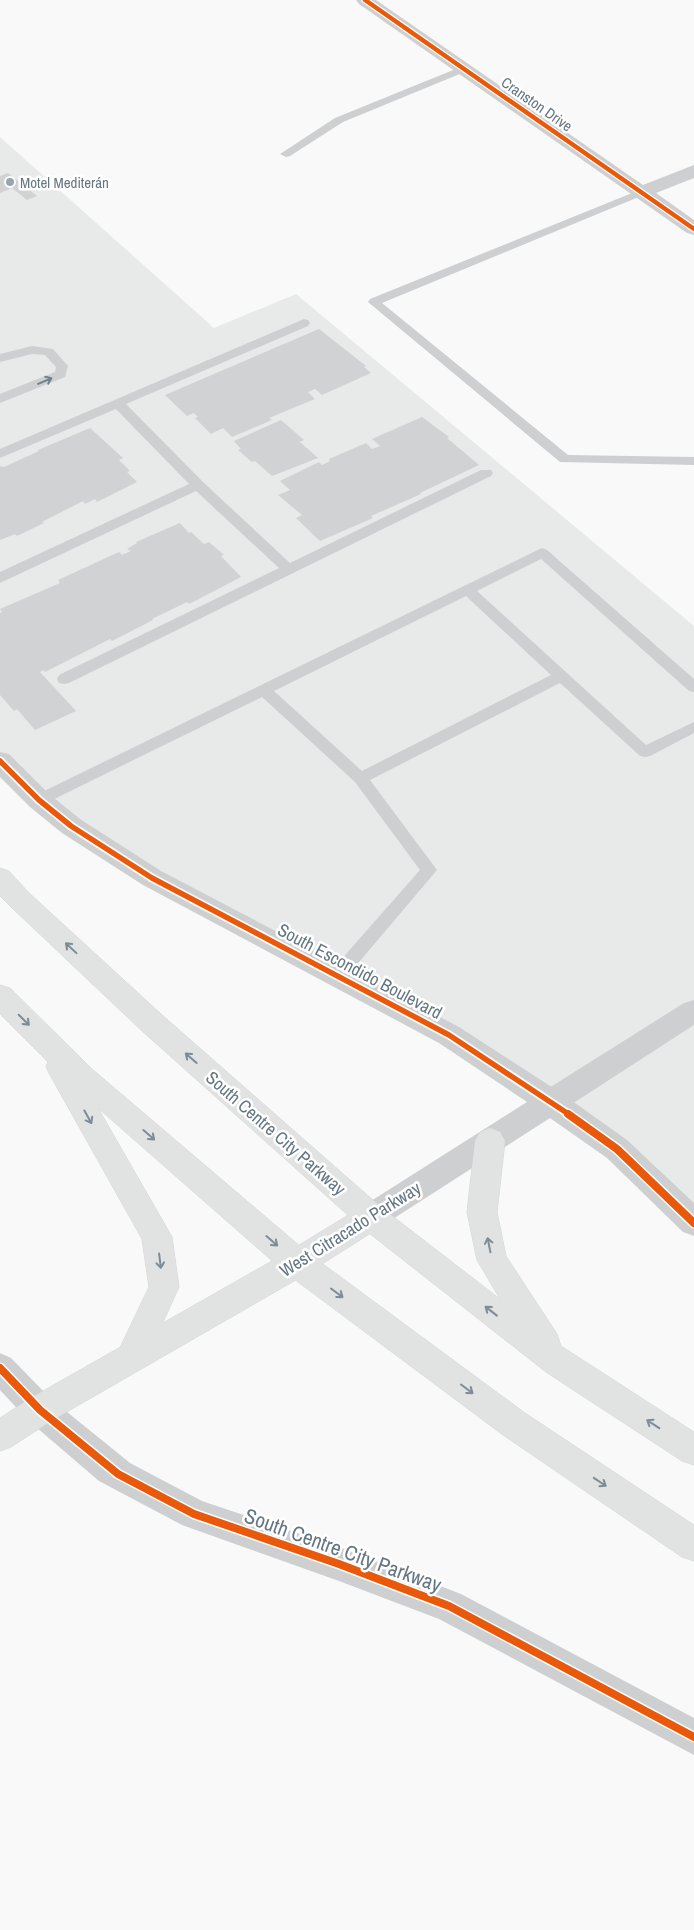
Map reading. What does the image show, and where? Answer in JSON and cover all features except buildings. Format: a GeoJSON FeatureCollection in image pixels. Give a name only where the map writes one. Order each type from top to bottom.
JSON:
{"type":"FeatureCollection","features":[{"type":"Feature","properties":{"kind":"main road","name":"South Centre City Parkway"},"geometry":{"type":"LineString","coordinates":[[0,878],[19,899],[151,1022],[372,1217],[557,1362],[694,1450]]}},
{"type":"Feature","properties":{"kind":"main road"},"geometry":{"type":"LineString","coordinates":[[0,996],[82,1077],[298,1264],[514,1424],[694,1545]]}},
{"type":"Feature","properties":{"kind":"main road"},"geometry":{"type":"LineString","coordinates":[[48,1044],[109,1156],[157,1237],[164,1287],[131,1358]]}},
{"type":"Feature","properties":{"kind":"main road"},"geometry":{"type":"LineString","coordinates":[[490,1141],[482,1212],[492,1260],[557,1362]]}},
{"type":"Feature","properties":{"kind":"main road","name":"West Citracado Parkway"},"geometry":{"type":"LineString","coordinates":[[0,1436],[40,1410],[298,1264],[372,1217]]}},
{"type":"Feature","properties":{"kind":"street","name":"Cranston Drive"},"geometry":{"type":"LineString","coordinates":[[365,0],[694,229]]}},
{"type":"Feature","properties":{"kind":"street"},"geometry":{"type":"LineString","coordinates":[[642,192],[694,171]]}},
{"type":"Feature","properties":{"kind":"street","name":"South Escondido Boulevard"},"geometry":{"type":"LineString","coordinates":[[0,761],[39,800],[99,844],[152,878],[449,1035],[551,1102],[617,1149],[694,1224]]}},
{"type":"Feature","properties":{"kind":"street","name":"West Citracado Parkway"},"geometry":{"type":"LineString","coordinates":[[372,1217],[694,1011]]}},
{"type":"Feature","properties":{"kind":"street","name":"South Centre City Parkway"},"geometry":{"type":"LineString","coordinates":[[0,1368],[40,1410],[110,1470],[194,1514],[339,1564],[449,1606],[694,1737]]}},
{"type":"Feature","properties":{"kind":"lane"},"geometry":{"type":"LineString","coordinates":[[286,154],[339,120],[463,68]]}},
{"type":"Feature","properties":{"kind":"lane"},"geometry":{"type":"LineString","coordinates":[[642,192],[374,302],[565,459],[694,461]]}},
{"type":"Feature","properties":{"kind":"lane"},"geometry":{"type":"LineString","coordinates":[[0,454],[304,322]]}},
{"type":"Feature","properties":{"kind":"lane"},"geometry":{"type":"LineString","coordinates":[[0,358],[32,350],[49,352],[62,366],[61,374],[0,399]]}},
{"type":"Feature","properties":{"kind":"lane"},"geometry":{"type":"LineString","coordinates":[[118,403],[198,485],[288,569]]}},
{"type":"Feature","properties":{"kind":"lane"},"geometry":{"type":"LineString","coordinates":[[64,679],[486,473]]}},
{"type":"Feature","properties":{"kind":"lane"},"geometry":{"type":"LineString","coordinates":[[0,578],[198,485]]}},
{"type":"Feature","properties":{"kind":"lane"},"geometry":{"type":"LineString","coordinates":[[39,800],[542,553],[694,687]]}},
{"type":"Feature","properties":{"kind":"lane"},"geometry":{"type":"LineString","coordinates":[[468,590],[645,752],[694,727]]}},
{"type":"Feature","properties":{"kind":"lane"},"geometry":{"type":"LineString","coordinates":[[360,778],[560,676]]}},
{"type":"Feature","properties":{"kind":"lane"},"geometry":{"type":"LineString","coordinates":[[264,690],[360,778],[429,870],[337,976]]}},
{"type":"Feature","properties":{"kind":"shaded area"},"geometry":{"type":"Polygon","coordinates":[[[0,137],[214,328],[296,294],[694,626],[694,1224],[551,1102],[152,878],[0,761],[0,137]]]}},
{"type":"Feature","properties":{"kind":"cycle path"},"geometry":{"type":"LineString","coordinates":[[365,0],[694,229]]}},
{"type":"Feature","properties":{"kind":"cycle path"},"geometry":{"type":"LineString","coordinates":[[0,761],[39,800],[71,826],[152,878],[449,1035],[551,1102],[617,1149],[694,1223]]}},
{"type":"Feature","properties":{"kind":"cycle path"},"geometry":{"type":"LineString","coordinates":[[0,1368],[40,1410],[118,1474],[194,1514],[339,1564],[449,1606],[694,1737]]}},
{"type":"Feature","properties":{"kind":"place","name":"Motel Mediterán"},"geometry":{"type":"Point","coordinates":[10,182]}}]}
